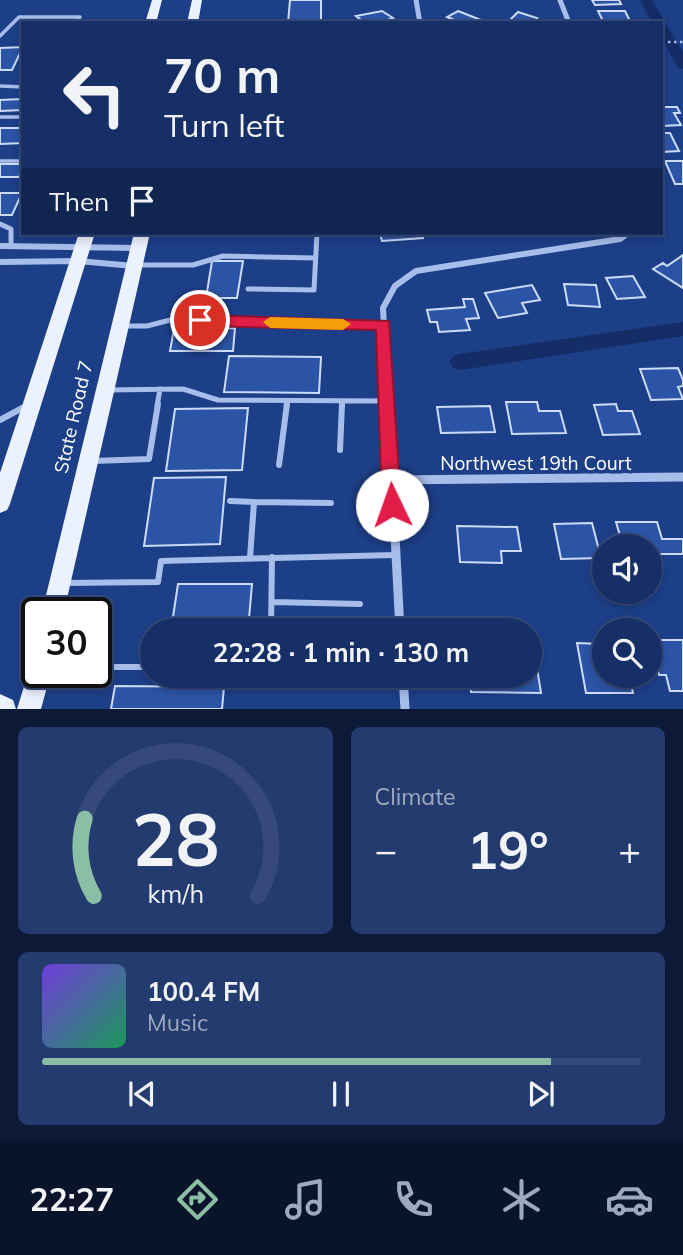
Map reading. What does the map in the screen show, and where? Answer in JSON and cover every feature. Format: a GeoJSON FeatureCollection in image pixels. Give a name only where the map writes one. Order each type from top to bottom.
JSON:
{"type":"FeatureCollection","features":[{"type":"Feature","properties":{"kind":"main road"},"geometry":{"type":"LineString","coordinates":[[151,21],[157,0]]}},
{"type":"Feature","properties":{"kind":"main road"},"geometry":{"type":"LineString","coordinates":[[192,21],[197,0]]}},
{"type":"Feature","properties":{"kind":"main road","name":"State Road 7"},"geometry":{"type":"LineString","coordinates":[[56,597],[139,245]]}},
{"type":"Feature","properties":{"kind":"main road","name":"State Road 7"},"geometry":{"type":"LineString","coordinates":[[0,504],[82,247]]}},
{"type":"Feature","properties":{"kind":"main road"},"geometry":{"type":"LineString","coordinates":[[29,709],[35,688]]}},
{"type":"Feature","properties":{"kind":"street"},"geometry":{"type":"LineString","coordinates":[[416,0],[420,21]]}},
{"type":"Feature","properties":{"kind":"street"},"geometry":{"type":"LineString","coordinates":[[560,0],[568,21]]}},
{"type":"Feature","properties":{"kind":"street"},"geometry":{"type":"LineString","coordinates":[[399,618],[383,308],[395,286],[416,271],[620,239],[625,235]]}},
{"type":"Feature","properties":{"kind":"street"},"geometry":{"type":"LineString","coordinates":[[0,246],[139,245]]}},
{"type":"Feature","properties":{"kind":"street"},"geometry":{"type":"LineString","coordinates":[[0,262],[82,247],[139,245]]}},
{"type":"Feature","properties":{"kind":"street","name":"Northwest 19th Court"},"geometry":{"type":"LineString","coordinates":[[390,480],[683,477]]}},
{"type":"Feature","properties":{"kind":"street"},"geometry":{"type":"LineString","coordinates":[[404,688],[405,709]]}},
{"type":"Feature","properties":{"kind":"lane"},"geometry":{"type":"LineString","coordinates":[[0,36],[19,18],[80,18],[78,21]]}},
{"type":"Feature","properties":{"kind":"lane"},"geometry":{"type":"LineString","coordinates":[[0,86],[21,87]]}},
{"type":"Feature","properties":{"kind":"lane"},"geometry":{"type":"LineString","coordinates":[[0,117],[21,117]]}},
{"type":"Feature","properties":{"kind":"lane"},"geometry":{"type":"LineString","coordinates":[[0,161],[21,161]]}},
{"type":"Feature","properties":{"kind":"lane"},"geometry":{"type":"LineString","coordinates":[[0,224],[11,229],[11,246]]}},
{"type":"Feature","properties":{"kind":"lane"},"geometry":{"type":"LineString","coordinates":[[139,245],[242,235]]}},
{"type":"Feature","properties":{"kind":"lane"},"geometry":{"type":"LineString","coordinates":[[248,289],[314,290],[317,235]]}},
{"type":"Feature","properties":{"kind":"lane"},"geometry":{"type":"LineString","coordinates":[[139,245],[193,265],[223,256],[315,258]]}},
{"type":"Feature","properties":{"kind":"lane"},"geometry":{"type":"LineString","coordinates":[[120,326],[147,326],[174,319],[384,324]]}},
{"type":"Feature","properties":{"kind":"lane"},"geometry":{"type":"LineString","coordinates":[[88,461],[149,459],[160,389]]}},
{"type":"Feature","properties":{"kind":"lane"},"geometry":{"type":"LineString","coordinates":[[104,390],[183,389],[218,400],[387,401]]}},
{"type":"Feature","properties":{"kind":"lane"},"geometry":{"type":"LineString","coordinates":[[279,465],[287,401]]}},
{"type":"Feature","properties":{"kind":"lane"},"geometry":{"type":"LineString","coordinates":[[340,450],[342,401]]}},
{"type":"Feature","properties":{"kind":"lane"},"geometry":{"type":"LineString","coordinates":[[0,421],[32,402]]}},
{"type":"Feature","properties":{"kind":"lane"},"geometry":{"type":"LineString","coordinates":[[230,501],[331,503]]}},
{"type":"Feature","properties":{"kind":"lane"},"geometry":{"type":"LineString","coordinates":[[250,558],[254,502]]}},
{"type":"Feature","properties":{"kind":"lane"},"geometry":{"type":"LineString","coordinates":[[58,583],[158,582],[161,561],[395,555]]}},
{"type":"Feature","properties":{"kind":"lane"},"geometry":{"type":"LineString","coordinates":[[271,618],[272,558]]}},
{"type":"Feature","properties":{"kind":"lane"},"geometry":{"type":"LineString","coordinates":[[272,602],[360,604]]}},
{"type":"Feature","properties":{"kind":"lane"},"geometry":{"type":"LineString","coordinates":[[112,667],[140,667]]}},
{"type":"Feature","properties":{"kind":"path"},"geometry":{"type":"LineString","coordinates":[[663,42],[683,42]]}},
{"type":"Feature","properties":{"kind":"building"},"geometry":{"type":"Polygon","coordinates":[[[290,0],[321,0],[321,21],[288,21],[290,0]]]}},
{"type":"Feature","properties":{"kind":"building"},"geometry":{"type":"Polygon","coordinates":[[[592,0],[619,0],[621,4],[595,5],[592,0]]]}},
{"type":"Feature","properties":{"kind":"building"},"geometry":{"type":"Polygon","coordinates":[[[382,11],[393,18],[385,21],[362,21],[356,16],[382,11]]]}},
{"type":"Feature","properties":{"kind":"building"},"geometry":{"type":"Polygon","coordinates":[[[458,11],[483,21],[457,21],[447,17],[458,11]]]}},
{"type":"Feature","properties":{"kind":"building"},"geometry":{"type":"Polygon","coordinates":[[[598,11],[625,11],[630,21],[603,21],[598,11]]]}},
{"type":"Feature","properties":{"kind":"building"},"geometry":{"type":"Polygon","coordinates":[[[518,12],[537,18],[533,21],[509,21],[518,12]]]}},
{"type":"Feature","properties":{"kind":"building"},"geometry":{"type":"Polygon","coordinates":[[[21,47],[12,70],[0,70],[0,48],[21,47]]]}},
{"type":"Feature","properties":{"kind":"building"},"geometry":{"type":"Polygon","coordinates":[[[21,99],[21,110],[0,111],[0,100],[21,99]]]}},
{"type":"Feature","properties":{"kind":"building"},"geometry":{"type":"Polygon","coordinates":[[[663,107],[677,107],[680,113],[674,113],[681,125],[663,126],[663,107]]]}},
{"type":"Feature","properties":{"kind":"building"},"geometry":{"type":"Polygon","coordinates":[[[0,128],[21,128],[21,143],[0,144],[0,128]]]}},
{"type":"Feature","properties":{"kind":"building"},"geometry":{"type":"Polygon","coordinates":[[[663,133],[670,133],[679,151],[663,152],[663,133]]]}},
{"type":"Feature","properties":{"kind":"building"},"geometry":{"type":"Polygon","coordinates":[[[665,161],[683,161],[683,184],[675,184],[665,161]]]}},
{"type":"Feature","properties":{"kind":"building"},"geometry":{"type":"Polygon","coordinates":[[[0,164],[21,164],[19,177],[0,177],[0,164]]]}},
{"type":"Feature","properties":{"kind":"building"},"geometry":{"type":"Polygon","coordinates":[[[0,193],[21,193],[12,215],[0,215],[0,193]]]}},
{"type":"Feature","properties":{"kind":"building"},"geometry":{"type":"Polygon","coordinates":[[[380,235],[422,235],[423,238],[382,241],[380,235]]]}},
{"type":"Feature","properties":{"kind":"building"},"geometry":{"type":"Polygon","coordinates":[[[683,255],[683,288],[653,269],[663,263],[667,266],[683,255]]]}},
{"type":"Feature","properties":{"kind":"building"},"geometry":{"type":"Polygon","coordinates":[[[212,261],[243,261],[237,298],[206,298],[212,261]]]}},
{"type":"Feature","properties":{"kind":"building"},"geometry":{"type":"Polygon","coordinates":[[[633,276],[645,297],[617,299],[606,278],[633,276]]]}},
{"type":"Feature","properties":{"kind":"building"},"geometry":{"type":"Polygon","coordinates":[[[564,284],[596,285],[600,307],[568,305],[564,284]]]}},
{"type":"Feature","properties":{"kind":"building"},"geometry":{"type":"Polygon","coordinates":[[[532,285],[540,300],[522,303],[527,313],[498,318],[485,293],[532,285]]]}},
{"type":"Feature","properties":{"kind":"building"},"geometry":{"type":"Polygon","coordinates":[[[463,299],[473,299],[479,318],[466,319],[470,330],[439,332],[437,322],[430,322],[427,310],[465,307],[463,299]]]}},
{"type":"Feature","properties":{"kind":"building"},"geometry":{"type":"Polygon","coordinates":[[[235,328],[233,351],[170,351],[174,329],[235,328]]]}},
{"type":"Feature","properties":{"kind":"building"},"geometry":{"type":"Polygon","coordinates":[[[229,356],[321,357],[319,393],[224,392],[229,356]]]}},
{"type":"Feature","properties":{"kind":"building"},"geometry":{"type":"Polygon","coordinates":[[[678,368],[683,386],[678,387],[683,399],[651,400],[640,369],[678,368]]]}},
{"type":"Feature","properties":{"kind":"building"},"geometry":{"type":"Polygon","coordinates":[[[506,402],[537,402],[539,411],[560,411],[566,433],[512,434],[506,402]]]}},
{"type":"Feature","properties":{"kind":"building"},"geometry":{"type":"Polygon","coordinates":[[[616,404],[618,411],[632,411],[640,434],[603,435],[594,405],[616,404]]]}},
{"type":"Feature","properties":{"kind":"building"},"geometry":{"type":"Polygon","coordinates":[[[490,406],[495,432],[441,433],[437,407],[490,406]]]}},
{"type":"Feature","properties":{"kind":"building"},"geometry":{"type":"Polygon","coordinates":[[[248,408],[242,470],[166,471],[175,409],[248,408]]]}},
{"type":"Feature","properties":{"kind":"building"},"geometry":{"type":"Polygon","coordinates":[[[226,477],[220,544],[144,546],[154,478],[226,477]]]}},
{"type":"Feature","properties":{"kind":"building"},"geometry":{"type":"Polygon","coordinates":[[[616,522],[657,522],[661,534],[620,534],[616,522]]]}},
{"type":"Feature","properties":{"kind":"building"},"geometry":{"type":"Polygon","coordinates":[[[592,523],[595,534],[592,534],[592,558],[561,559],[554,524],[592,523]]]}},
{"type":"Feature","properties":{"kind":"building"},"geometry":{"type":"Polygon","coordinates":[[[457,526],[517,527],[521,551],[501,551],[502,563],[460,562],[457,526]]]}},
{"type":"Feature","properties":{"kind":"building"},"geometry":{"type":"Polygon","coordinates":[[[662,539],[683,539],[683,554],[662,554],[662,539]]]}},
{"type":"Feature","properties":{"kind":"building"},"geometry":{"type":"Polygon","coordinates":[[[178,584],[252,584],[249,618],[173,618],[178,584]]]}},
{"type":"Feature","properties":{"kind":"building"},"geometry":{"type":"Polygon","coordinates":[[[662,640],[683,640],[683,691],[670,691],[666,675],[662,675],[662,640]]]}},
{"type":"Feature","properties":{"kind":"building"},"geometry":{"type":"Polygon","coordinates":[[[577,643],[592,644],[592,688],[632,688],[633,693],[586,693],[577,643]]]}},
{"type":"Feature","properties":{"kind":"building"},"geometry":{"type":"Polygon","coordinates":[[[115,686],[224,688],[222,709],[111,709],[115,686]]]}},
{"type":"Feature","properties":{"kind":"building"},"geometry":{"type":"Polygon","coordinates":[[[471,688],[540,688],[541,693],[471,692],[471,688]]]}},
{"type":"Feature","properties":{"kind":"waterway"},"geometry":{"type":"LineString","coordinates":[[646,0],[658,21]]}},
{"type":"Feature","properties":{"kind":"waterway"},"geometry":{"type":"LineString","coordinates":[[663,29],[683,65]]}},
{"type":"Feature","properties":{"kind":"waterway"},"geometry":{"type":"LineString","coordinates":[[460,362],[683,329]]}},
{"type":"Feature","properties":{"kind":"slow traffic"},"geometry":{"type":"LineString","coordinates":[[270,322],[343,324]]}},
{"type":"Feature","properties":{"kind":"route"},"geometry":{"type":"LineString","coordinates":[[200,320],[384,324],[392,505]]}}]}
